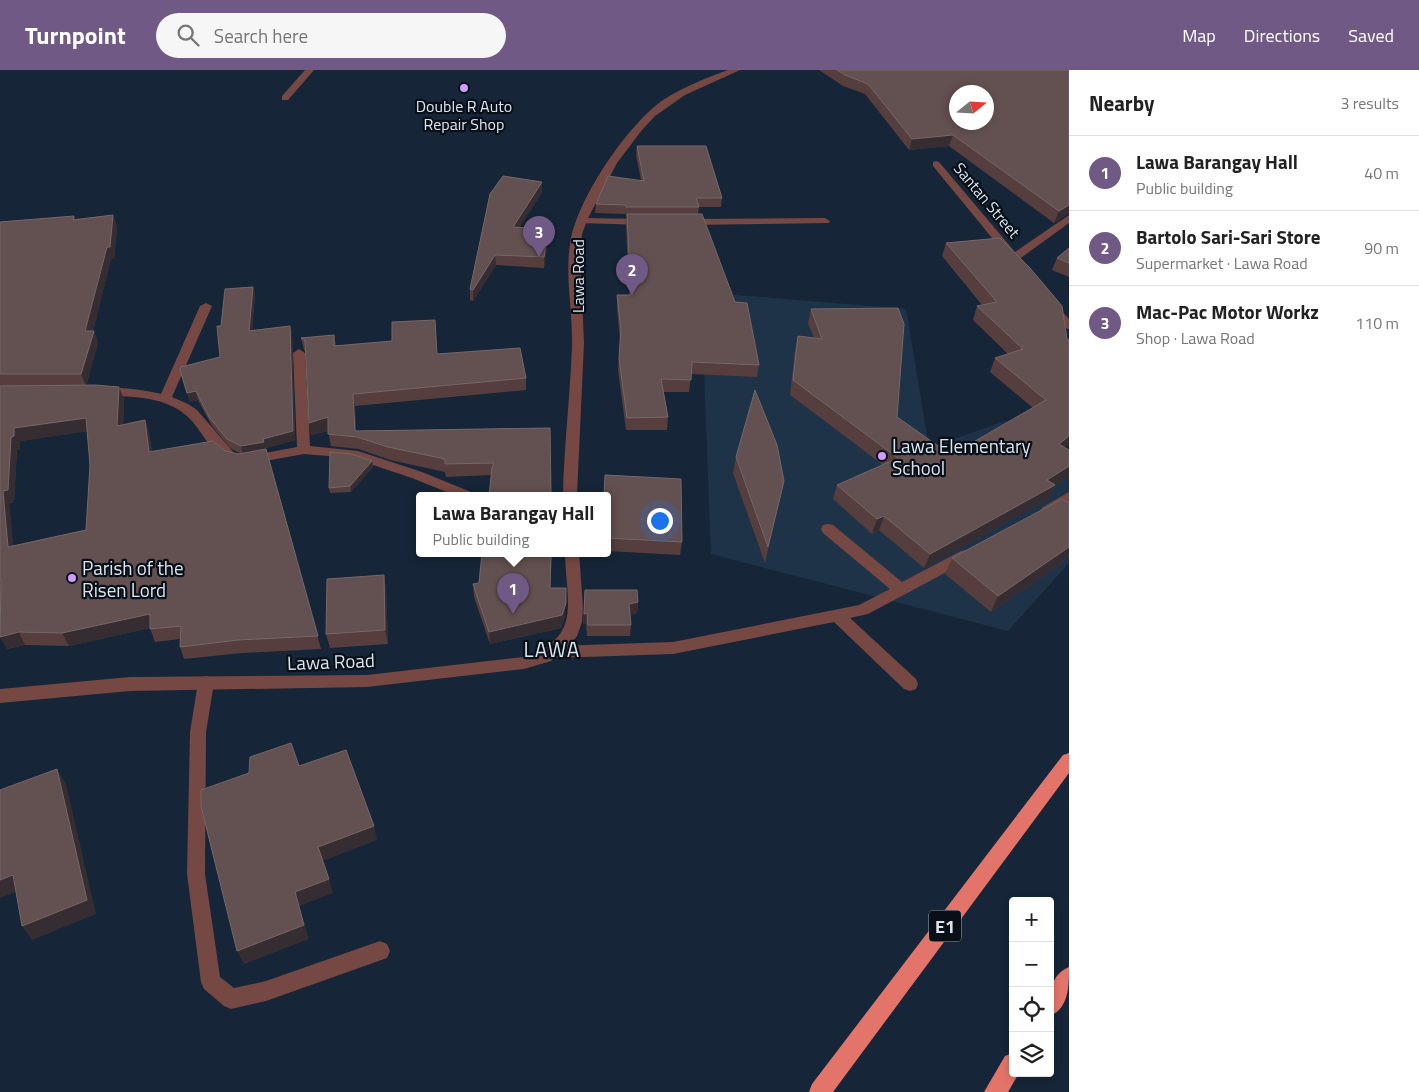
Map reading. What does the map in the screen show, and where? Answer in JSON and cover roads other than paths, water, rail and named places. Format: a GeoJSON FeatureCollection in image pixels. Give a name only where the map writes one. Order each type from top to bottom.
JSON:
{"type":"FeatureCollection","features":[{"type":"Feature","properties":{"kind":"highway","name":"E1"},"geometry":{"type":"LineString","coordinates":[[820,1092],[1069,760]]}},
{"type":"Feature","properties":{"kind":"highway"},"geometry":{"type":"LineString","coordinates":[[1054,1000],[1069,977]]}},
{"type":"Feature","properties":{"kind":"highway"},"geometry":{"type":"LineString","coordinates":[[995,1092],[1009,1070]]}},
{"type":"Feature","properties":{"kind":"street"},"geometry":{"type":"LineString","coordinates":[[285,98],[310,70]]}},
{"type":"Feature","properties":{"kind":"street","name":"Lawa Road"},"geometry":{"type":"LineString","coordinates":[[570,492],[578,320],[577,235],[600,182],[638,129],[663,104],[694,86],[736,70]]}},
{"type":"Feature","properties":{"kind":"street","name":"Santan Street"},"geometry":{"type":"LineString","coordinates":[[936,164],[1017,261],[1069,218]]}},
{"type":"Feature","properties":{"kind":"street"},"geometry":{"type":"LineString","coordinates":[[583,222],[825,221]]}},
{"type":"Feature","properties":{"kind":"street"},"geometry":{"type":"LineString","coordinates":[[1048,302],[1069,326]]}},
{"type":"Feature","properties":{"kind":"street"},"geometry":{"type":"LineString","coordinates":[[165,398],[206,306]]}},
{"type":"Feature","properties":{"kind":"street"},"geometry":{"type":"LineString","coordinates":[[299,354],[304,450]]}},
{"type":"Feature","properties":{"kind":"street"},"geometry":{"type":"LineString","coordinates":[[84,392],[112,392],[165,398],[191,412],[216,444],[234,460],[243,461],[304,450],[353,454],[417,475],[459,492]]}},
{"type":"Feature","properties":{"kind":"street"},"geometry":{"type":"LineString","coordinates":[[1035,518],[1069,497]]}},
{"type":"Feature","properties":{"kind":"street"},"geometry":{"type":"LineString","coordinates":[[828,530],[901,590]]}},
{"type":"Feature","properties":{"kind":"street"},"geometry":{"type":"LineString","coordinates":[[555,652],[673,648],[863,610],[978,548]]}},
{"type":"Feature","properties":{"kind":"street"},"geometry":{"type":"LineString","coordinates":[[555,652],[567,640],[576,620],[572,557]]}},
{"type":"Feature","properties":{"kind":"street"},"geometry":{"type":"LineString","coordinates":[[837,615],[910,684]]}},
{"type":"Feature","properties":{"kind":"street","name":"Lawa Road"},"geometry":{"type":"LineString","coordinates":[[0,696],[130,684],[367,682],[524,663],[541,659],[555,652]]}},
{"type":"Feature","properties":{"kind":"street"},"geometry":{"type":"LineString","coordinates":[[206,683],[198,732],[196,874],[211,982],[231,999],[266,991],[380,950]]}},
{"type":"Feature","properties":{"kind":"place","name":"Double R Auto Repair Shop"},"geometry":{"type":"Point","coordinates":[464,88]}},
{"type":"Feature","properties":{"kind":"place","name":"Mac-Pac Motor Workz"},"geometry":{"type":"Point","coordinates":[539,257]}},
{"type":"Feature","properties":{"kind":"place","name":"Bartolo Sari-Sari Store"},"geometry":{"type":"Point","coordinates":[632,295]}},
{"type":"Feature","properties":{"kind":"place","name":"Lawa Elementary School"},"geometry":{"type":"Point","coordinates":[882,456]}},
{"type":"Feature","properties":{"kind":"place","name":"Parish of the Risen Lord"},"geometry":{"type":"Point","coordinates":[72,578]}},
{"type":"Feature","properties":{"kind":"place","name":"Lawa Barangay Hall"},"geometry":{"type":"Point","coordinates":[513,614]}},
{"type":"Feature","properties":{"kind":"district","name":"LAWA"},"geometry":{"type":"Point","coordinates":[552,649]}}]}
